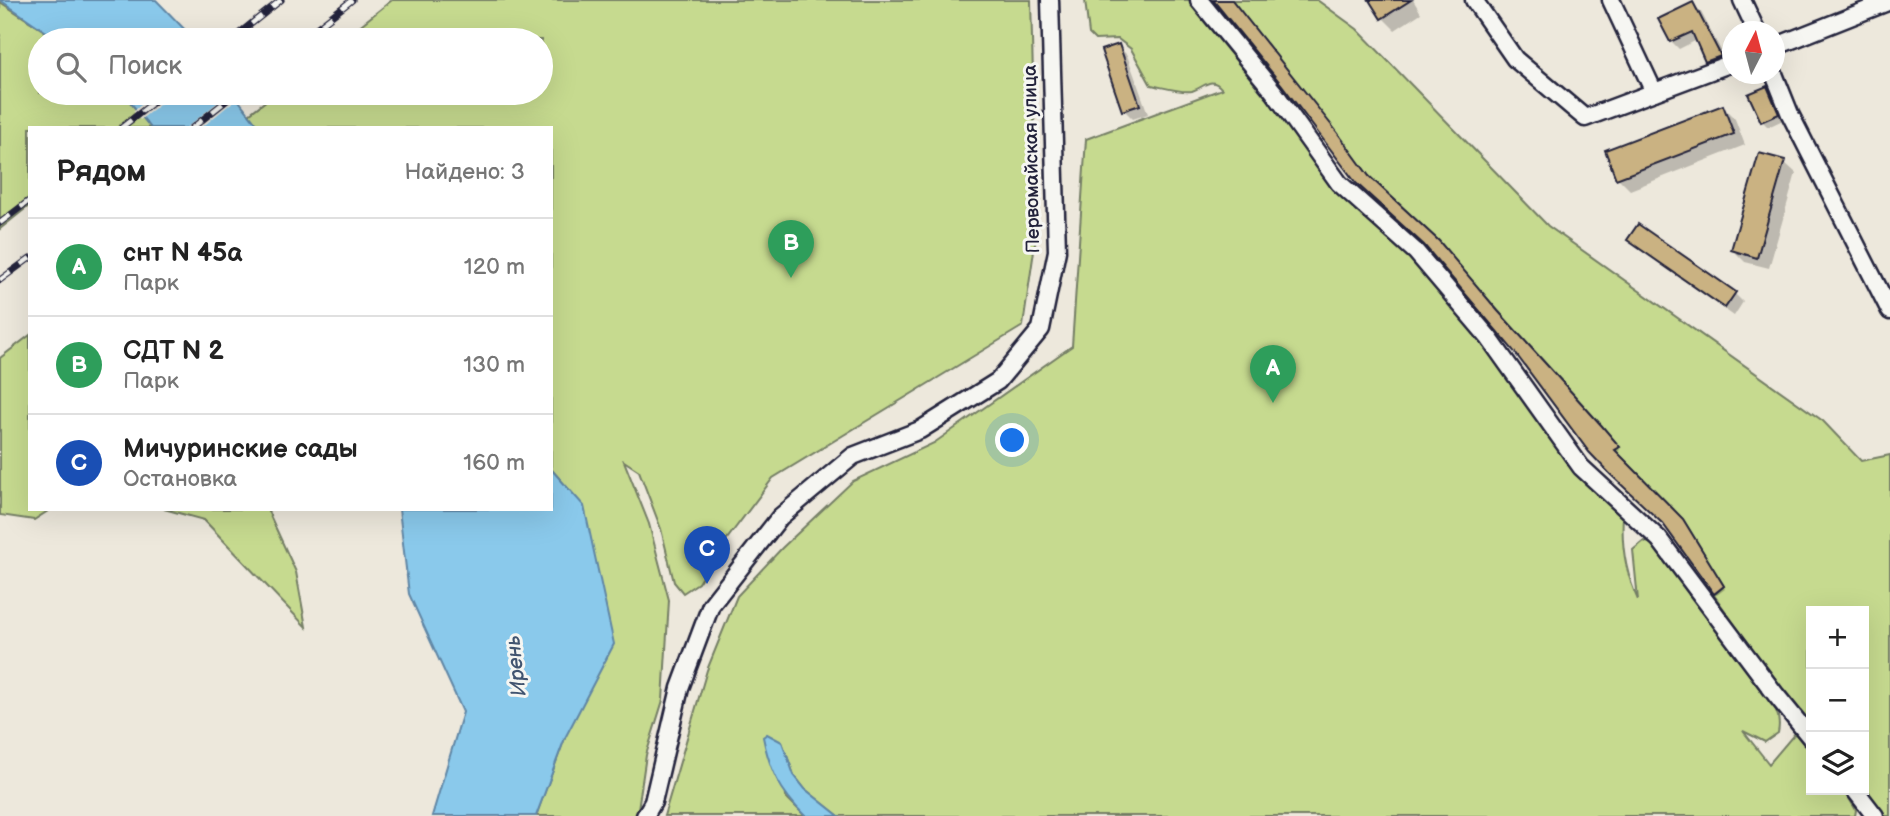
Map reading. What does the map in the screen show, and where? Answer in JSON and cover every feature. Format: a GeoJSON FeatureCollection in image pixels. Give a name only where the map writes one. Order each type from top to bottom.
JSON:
{"type":"FeatureCollection","features":[{"type":"Feature","properties":{"kind":"street","name":"Первомайская улица"},"geometry":{"type":"LineString","coordinates":[[645,816],[653,802],[680,688],[711,605],[780,517],[853,456],[919,430],[998,381],[1041,329],[1057,251],[1050,0]]}},
{"type":"Feature","properties":{"kind":"street"},"geometry":{"type":"LineString","coordinates":[[1199,0],[1274,92],[1339,183],[1416,252],[1489,338],[1581,467],[1659,539],[1806,732]]}},
{"type":"Feature","properties":{"kind":"street"},"geometry":{"type":"LineString","coordinates":[[1474,0],[1515,58],[1585,118],[1722,67]]}},
{"type":"Feature","properties":{"kind":"street"},"geometry":{"type":"LineString","coordinates":[[1611,0],[1654,92]]}},
{"type":"Feature","properties":{"kind":"street"},"geometry":{"type":"LineString","coordinates":[[1742,0],[1752,21]]}},
{"type":"Feature","properties":{"kind":"street"},"geometry":{"type":"LineString","coordinates":[[1785,43],[1890,1]]}},
{"type":"Feature","properties":{"kind":"street"},"geometry":{"type":"LineString","coordinates":[[1778,84],[1790,114],[1890,311]]}},
{"type":"Feature","properties":{"kind":"street"},"geometry":{"type":"LineString","coordinates":[[1859,795],[1875,816]]}},
{"type":"Feature","properties":{"kind":"green space"},"geometry":{"type":"Polygon","coordinates":[[[392,0],[1031,0],[1037,230],[1023,326],[773,478],[721,547],[698,583],[683,593],[674,582],[661,529],[639,471],[624,461],[649,524],[669,600],[663,700],[646,755],[637,816],[536,816],[565,738],[584,507],[553,471],[553,126],[258,126],[249,114],[261,105],[553,105],[553,28],[357,28],[392,0]]]}},
{"type":"Feature","properties":{"kind":"green space"},"geometry":{"type":"Polygon","coordinates":[[[1085,0],[1191,0],[1279,108],[1299,143],[1339,187],[1398,244],[1484,340],[1623,516],[1625,559],[1638,600],[1633,550],[1644,541],[1654,545],[1775,709],[1779,720],[1778,733],[1765,742],[1743,731],[1769,764],[1796,732],[1806,745],[1806,795],[1847,795],[1856,810],[1855,816],[839,816],[805,789],[794,775],[782,742],[786,797],[805,816],[664,816],[707,670],[737,596],[782,548],[853,481],[934,443],[1072,346],[1086,139],[1222,89],[1211,82],[1192,91],[1177,91],[1151,85],[1131,49],[1118,39],[1095,40],[1089,34],[1085,0]]]}},
{"type":"Feature","properties":{"kind":"green space"},"geometry":{"type":"Polygon","coordinates":[[[1232,0],[1317,0],[1357,29],[1548,226],[1823,421],[1861,461],[1890,455],[1890,816],[1884,816],[1867,795],[1869,606],[1806,606],[1806,721],[1785,696],[1714,595],[1724,586],[1683,519],[1615,450],[1619,447],[1602,426],[1465,274],[1439,241],[1369,176],[1232,0]]]}},
{"type":"Feature","properties":{"kind":"green space"},"geometry":{"type":"Polygon","coordinates":[[[0,2],[40,28],[28,28],[28,105],[133,105],[149,126],[28,126],[28,207],[0,229],[0,2]]]}},
{"type":"Feature","properties":{"kind":"green space"},"geometry":{"type":"Polygon","coordinates":[[[28,337],[28,511],[48,511],[34,520],[0,515],[0,358],[28,337]]]}},
{"type":"Feature","properties":{"kind":"green space"},"geometry":{"type":"Polygon","coordinates":[[[171,511],[268,511],[296,572],[306,627],[204,520],[171,511]]]}},
{"type":"Feature","properties":{"kind":"water"},"geometry":{"type":"Polygon","coordinates":[[[0,0],[156,0],[183,28],[41,28],[0,0]]]}},
{"type":"Feature","properties":{"kind":"water"},"geometry":{"type":"Polygon","coordinates":[[[133,105],[242,105],[258,126],[149,126],[133,105]]]}},
{"type":"Feature","properties":{"kind":"water","name":"Ирень"},"geometry":{"type":"Polygon","coordinates":[[[553,471],[584,506],[614,644],[565,738],[536,816],[432,816],[463,712],[409,594],[399,511],[553,511],[553,471]]]}},
{"type":"Feature","properties":{"kind":"water"},"geometry":{"type":"Polygon","coordinates":[[[767,734],[782,742],[794,775],[805,789],[839,816],[805,816],[796,807],[783,789],[769,760],[763,737],[767,734]]]}},
{"type":"Feature","properties":{"kind":"pier"},"geometry":{"type":"Polygon","coordinates":[[[141,105],[159,105],[140,120],[133,111],[141,105]]]}},
{"type":"Feature","properties":{"kind":"pier"},"geometry":{"type":"Polygon","coordinates":[[[214,105],[229,105],[203,126],[188,126],[214,105]]]}},
{"type":"Feature","properties":{"kind":"building"},"geometry":{"type":"Polygon","coordinates":[[[1213,0],[1232,0],[1369,176],[1439,241],[1620,447],[1615,450],[1683,519],[1724,586],[1714,594],[1663,524],[1589,452],[1513,350],[1424,245],[1356,183],[1213,0]]]}},
{"type":"Feature","properties":{"kind":"building"},"geometry":{"type":"Polygon","coordinates":[[[1369,0],[1411,0],[1381,19],[1369,0]]]}},
{"type":"Feature","properties":{"kind":"building"},"geometry":{"type":"Polygon","coordinates":[[[1693,2],[1721,56],[1705,62],[1692,32],[1670,42],[1658,19],[1693,2]]]}},
{"type":"Feature","properties":{"kind":"building"},"geometry":{"type":"Polygon","coordinates":[[[1119,44],[1140,105],[1122,111],[1101,50],[1119,44]]]}},
{"type":"Feature","properties":{"kind":"building"},"geometry":{"type":"Polygon","coordinates":[[[1767,86],[1779,114],[1761,122],[1748,94],[1767,86]]]}},
{"type":"Feature","properties":{"kind":"building"},"geometry":{"type":"Polygon","coordinates":[[[1723,105],[1734,134],[1616,179],[1605,150],[1723,105]]]}},
{"type":"Feature","properties":{"kind":"building"},"geometry":{"type":"Polygon","coordinates":[[[1759,153],[1785,160],[1757,258],[1731,250],[1759,153]]]}},
{"type":"Feature","properties":{"kind":"building"},"geometry":{"type":"Polygon","coordinates":[[[1638,224],[1736,292],[1725,308],[1627,240],[1638,224]]]}},
{"type":"Feature","properties":{"kind":"railway"},"geometry":{"type":"LineString","coordinates":[[246,28],[281,0]]}},
{"type":"Feature","properties":{"kind":"railway"},"geometry":{"type":"LineString","coordinates":[[316,28],[352,0]]}},
{"type":"Feature","properties":{"kind":"railway"},"geometry":{"type":"LineString","coordinates":[[124,126],[150,105]]}},
{"type":"Feature","properties":{"kind":"railway"},"geometry":{"type":"LineString","coordinates":[[195,126],[221,105]]}},
{"type":"Feature","properties":{"kind":"railway"},"geometry":{"type":"LineString","coordinates":[[0,223],[28,202]]}},
{"type":"Feature","properties":{"kind":"railway"},"geometry":{"type":"LineString","coordinates":[[0,280],[28,259]]}},
{"type":"Feature","properties":{"kind":"place","name":"СДТ N 2"},"geometry":{"type":"Point","coordinates":[791,278]}},
{"type":"Feature","properties":{"kind":"place","name":"снт N 45а"},"geometry":{"type":"Point","coordinates":[1273,403]}},
{"type":"Feature","properties":{"kind":"place","name":"Мичуринские сады"},"geometry":{"type":"Point","coordinates":[707,584]}}]}
